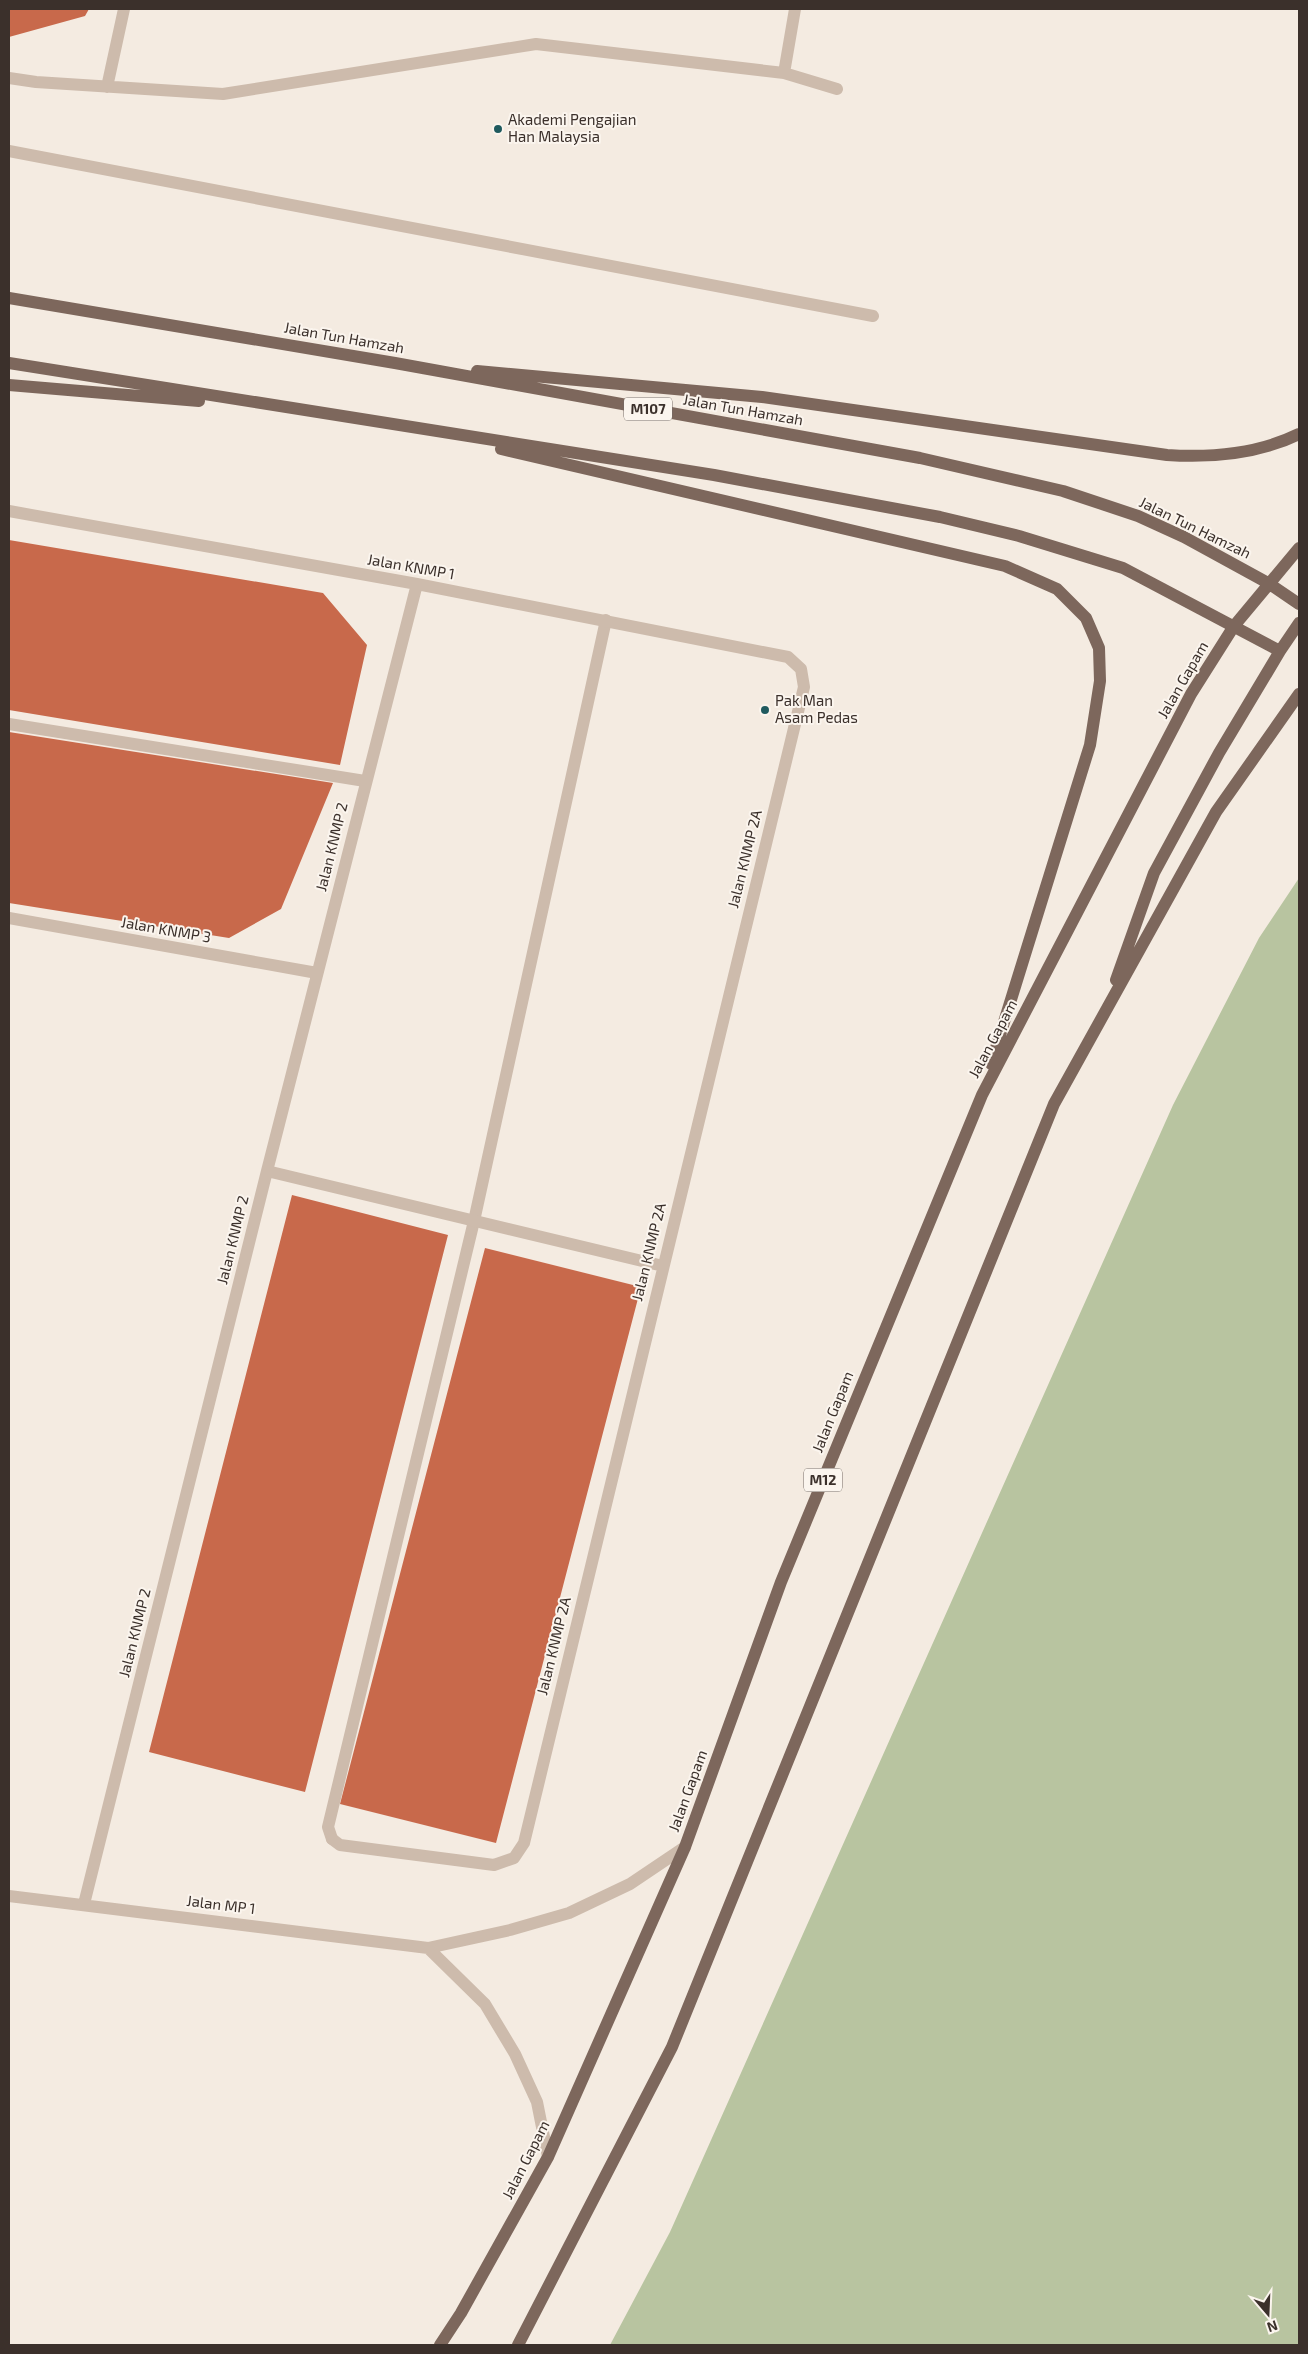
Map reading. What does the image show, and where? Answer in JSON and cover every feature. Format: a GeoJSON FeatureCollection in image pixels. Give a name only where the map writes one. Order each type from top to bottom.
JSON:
{"type":"FeatureCollection","features":[{"type":"Feature","properties":{"kind":"main road","name":"Jalan Tun Hamzah"},"geometry":{"type":"LineString","coordinates":[[9,298],[395,363],[920,458],[1063,491],[1138,516],[1184,537],[1268,583],[1299,604]]}},
{"type":"Feature","properties":{"kind":"main road"},"geometry":{"type":"LineString","coordinates":[[9,363],[714,475],[940,517],[1019,536],[1123,568],[1280,651]]}},
{"type":"Feature","properties":{"kind":"main road"},"geometry":{"type":"LineString","coordinates":[[395,363],[762,397],[1167,455],[1205,457],[1243,452],[1299,434]]}},
{"type":"Feature","properties":{"kind":"main road"},"geometry":{"type":"LineString","coordinates":[[9,385],[298,409]]}},
{"type":"Feature","properties":{"kind":"main road"},"geometry":{"type":"LineString","coordinates":[[395,424],[1006,566],[1057,588],[1086,618],[1099,648],[1100,681],[1090,745],[982,1095]]}},
{"type":"Feature","properties":{"kind":"main road","name":"Jalan Gapam"},"geometry":{"type":"LineString","coordinates":[[440,2345],[461,2313],[548,2157],[685,1847],[781,1582],[982,1095],[1191,694],[1234,626],[1299,548]]}},
{"type":"Feature","properties":{"kind":"main road"},"geometry":{"type":"LineString","coordinates":[[1104,1014],[1154,873],[1220,753],[1280,651],[1299,623]]}},
{"type":"Feature","properties":{"kind":"main road"},"geometry":{"type":"LineString","coordinates":[[518,2345],[672,2047],[1054,1104],[1216,812],[1299,694]]}},
{"type":"Feature","properties":{"kind":"street"},"geometry":{"type":"LineString","coordinates":[[108,87],[124,9]]}},
{"type":"Feature","properties":{"kind":"street"},"geometry":{"type":"LineString","coordinates":[[784,73],[795,9]]}},
{"type":"Feature","properties":{"kind":"street"},"geometry":{"type":"LineString","coordinates":[[9,78],[108,87],[224,94],[536,44],[784,73],[837,89]]}},
{"type":"Feature","properties":{"kind":"street"},"geometry":{"type":"LineString","coordinates":[[9,151],[873,316]]}},
{"type":"Feature","properties":{"kind":"street","name":"Jalan KNMP 1"},"geometry":{"type":"LineString","coordinates":[[9,511],[606,620],[788,657],[801,669]]}},
{"type":"Feature","properties":{"kind":"street","name":"Jalan KNMP 2"},"geometry":{"type":"LineString","coordinates":[[84,1904],[365,781],[417,584]]}},
{"type":"Feature","properties":{"kind":"street"},"geometry":{"type":"LineString","coordinates":[[474,1221],[606,620]]}},
{"type":"Feature","properties":{"kind":"street","name":"Jalan KNMP 2A"},"geometry":{"type":"LineString","coordinates":[[474,1221],[328,1827],[332,1839],[340,1845],[494,1865],[514,1858],[524,1843],[804,687],[801,669]]}},
{"type":"Feature","properties":{"kind":"street"},"geometry":{"type":"LineString","coordinates":[[9,724],[365,781]]}},
{"type":"Feature","properties":{"kind":"street","name":"Jalan KNMP 3"},"geometry":{"type":"LineString","coordinates":[[9,918],[317,974]]}},
{"type":"Feature","properties":{"kind":"street"},"geometry":{"type":"LineString","coordinates":[[267,1171],[663,1266]]}},
{"type":"Feature","properties":{"kind":"street","name":"Jalan MP 1"},"geometry":{"type":"LineString","coordinates":[[9,1896],[428,1948],[510,1930],[569,1913],[630,1884],[685,1847]]}},
{"type":"Feature","properties":{"kind":"street"},"geometry":{"type":"LineString","coordinates":[[428,1948],[485,2004],[516,2054],[537,2102],[548,2157]]}},
{"type":"Feature","properties":{"kind":"green space"},"geometry":{"type":"Polygon","coordinates":[[[1299,878],[1299,2345],[610,2345],[670,2232],[1173,1105],[1259,938],[1299,878]]]}},
{"type":"Feature","properties":{"kind":"building"},"geometry":{"type":"Polygon","coordinates":[[[9,9],[89,9],[85,16],[9,37],[9,9]]]}},
{"type":"Feature","properties":{"kind":"building"},"geometry":{"type":"Polygon","coordinates":[[[9,540],[323,593],[367,645],[340,765],[9,710],[9,540]]]}},
{"type":"Feature","properties":{"kind":"building"},"geometry":{"type":"Polygon","coordinates":[[[9,732],[333,783],[281,909],[229,938],[9,903],[9,732]]]}},
{"type":"Feature","properties":{"kind":"building"},"geometry":{"type":"Polygon","coordinates":[[[292,1195],[448,1235],[305,1792],[149,1752],[292,1195]]]}},
{"type":"Feature","properties":{"kind":"building"},"geometry":{"type":"Polygon","coordinates":[[[485,1248],[641,1287],[496,1843],[340,1804],[485,1248]]]}},
{"type":"Feature","properties":{"kind":"place","name":"Akademi Pengajian Han Malaysia"},"geometry":{"type":"Point","coordinates":[498,129]}},
{"type":"Feature","properties":{"kind":"place","name":"Pak Man Asam Pedas"},"geometry":{"type":"Point","coordinates":[765,710]}}]}
